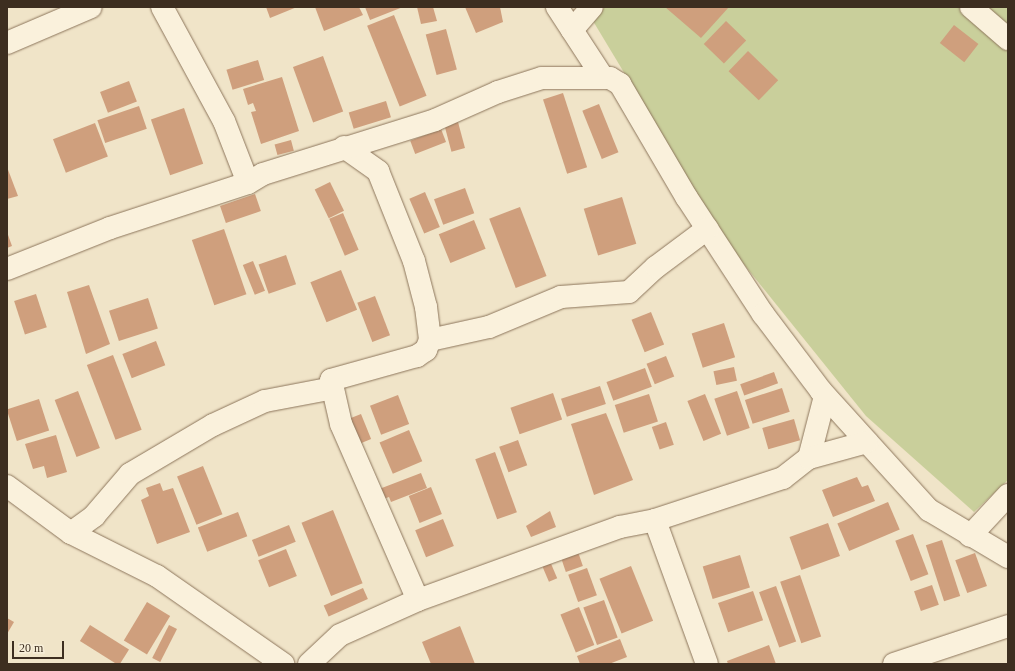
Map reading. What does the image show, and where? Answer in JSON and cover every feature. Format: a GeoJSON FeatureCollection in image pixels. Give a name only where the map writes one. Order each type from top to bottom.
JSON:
{"type":"FeatureCollection","features":[{"type":"Feature","properties":{"kind":"street"},"geometry":{"type":"LineString","coordinates":[[7,43],[89,7]]}},
{"type":"Feature","properties":{"kind":"street"},"geometry":{"type":"LineString","coordinates":[[162,7],[224,121],[248,183]]}},
{"type":"Feature","properties":{"kind":"street"},"geometry":{"type":"LineString","coordinates":[[557,7],[607,78]]}},
{"type":"Feature","properties":{"kind":"street"},"geometry":{"type":"LineString","coordinates":[[572,30],[592,7]]}},
{"type":"Feature","properties":{"kind":"street"},"geometry":{"type":"LineString","coordinates":[[971,7],[1008,39]]}},
{"type":"Feature","properties":{"kind":"street"},"geometry":{"type":"LineString","coordinates":[[7,269],[110,228],[248,183],[263,174],[344,147],[435,120],[498,92],[542,78],[629,77],[627,96],[708,229],[763,314],[825,396],[929,510],[970,536],[1008,557]]}},
{"type":"Feature","properties":{"kind":"street"},"geometry":{"type":"LineString","coordinates":[[378,171],[386,135]]}},
{"type":"Feature","properties":{"kind":"street"},"geometry":{"type":"LineString","coordinates":[[344,147],[378,171],[414,261],[430,340],[426,350],[417,356],[332,380],[341,424],[418,600]]}},
{"type":"Feature","properties":{"kind":"street"},"geometry":{"type":"LineString","coordinates":[[430,340],[489,327],[561,297],[630,292],[656,267],[708,229]]}},
{"type":"Feature","properties":{"kind":"street"},"geometry":{"type":"LineString","coordinates":[[71,533],[94,516],[130,474],[213,425],[266,401],[333,388]]}},
{"type":"Feature","properties":{"kind":"street"},"geometry":{"type":"LineString","coordinates":[[809,458],[825,396]]}},
{"type":"Feature","properties":{"kind":"street"},"geometry":{"type":"LineString","coordinates":[[309,664],[340,635],[418,600],[620,527],[654,520],[783,478],[809,458],[867,442]]}},
{"type":"Feature","properties":{"kind":"street"},"geometry":{"type":"LineString","coordinates":[[7,486],[71,533],[157,576],[283,664]]}},
{"type":"Feature","properties":{"kind":"street"},"geometry":{"type":"LineString","coordinates":[[970,536],[1008,495]]}},
{"type":"Feature","properties":{"kind":"street"},"geometry":{"type":"LineString","coordinates":[[654,520],[707,664]]}},
{"type":"Feature","properties":{"kind":"street"},"geometry":{"type":"LineString","coordinates":[[895,664],[1008,626]]}},
{"type":"Feature","properties":{"kind":"green space"},"geometry":{"type":"Polygon","coordinates":[[[605,7],[1008,7],[1008,480],[974,512],[866,416],[726,242],[593,21],[605,7]]]}},
{"type":"Feature","properties":{"kind":"building"},"geometry":{"type":"Polygon","coordinates":[[[266,7],[297,7],[270,18],[266,7]]]}},
{"type":"Feature","properties":{"kind":"building"},"geometry":{"type":"Polygon","coordinates":[[[315,7],[359,7],[363,15],[324,31],[315,7]]]}},
{"type":"Feature","properties":{"kind":"building"},"geometry":{"type":"Polygon","coordinates":[[[365,7],[403,7],[370,20],[365,7]]]}},
{"type":"Feature","properties":{"kind":"building"},"geometry":{"type":"Polygon","coordinates":[[[417,7],[433,7],[437,21],[421,24],[417,7]]]}},
{"type":"Feature","properties":{"kind":"building"},"geometry":{"type":"Polygon","coordinates":[[[465,7],[500,7],[503,22],[476,33],[465,7]]]}},
{"type":"Feature","properties":{"kind":"building"},"geometry":{"type":"Polygon","coordinates":[[[665,7],[729,7],[701,38],[665,7]]]}},
{"type":"Feature","properties":{"kind":"building"},"geometry":{"type":"Polygon","coordinates":[[[394,15],[427,96],[400,107],[367,26],[394,15]]]}},
{"type":"Feature","properties":{"kind":"building"},"geometry":{"type":"Polygon","coordinates":[[[726,21],[746,40],[724,63],[704,44],[726,21]]]}},
{"type":"Feature","properties":{"kind":"building"},"geometry":{"type":"Polygon","coordinates":[[[954,25],[978,44],[964,62],[940,43],[954,25]]]}},
{"type":"Feature","properties":{"kind":"building"},"geometry":{"type":"Polygon","coordinates":[[[446,29],[457,70],[437,75],[426,34],[446,29]]]}},
{"type":"Feature","properties":{"kind":"building"},"geometry":{"type":"Polygon","coordinates":[[[748,51],[778,80],[759,100],[729,71],[748,51]]]}},
{"type":"Feature","properties":{"kind":"building"},"geometry":{"type":"Polygon","coordinates":[[[323,56],[343,111],[313,122],[293,67],[323,56]]]}},
{"type":"Feature","properties":{"kind":"building"},"geometry":{"type":"Polygon","coordinates":[[[258,60],[264,80],[233,90],[226,70],[258,60]]]}},
{"type":"Feature","properties":{"kind":"building"},"geometry":{"type":"Polygon","coordinates":[[[282,77],[299,131],[261,144],[251,112],[256,111],[253,103],[248,105],[243,89],[282,77]]]}},
{"type":"Feature","properties":{"kind":"building"},"geometry":{"type":"Polygon","coordinates":[[[129,81],[137,102],[108,113],[100,92],[129,81]]]}},
{"type":"Feature","properties":{"kind":"building"},"geometry":{"type":"Polygon","coordinates":[[[563,93],[587,167],[567,174],[543,99],[563,93]]]}},
{"type":"Feature","properties":{"kind":"building"},"geometry":{"type":"Polygon","coordinates":[[[386,101],[391,117],[354,129],[349,112],[386,101]]]}},
{"type":"Feature","properties":{"kind":"building"},"geometry":{"type":"Polygon","coordinates":[[[599,104],[618,152],[602,159],[582,111],[599,104]]]}},
{"type":"Feature","properties":{"kind":"building"},"geometry":{"type":"Polygon","coordinates":[[[139,106],[147,129],[105,143],[97,120],[139,106]]]}},
{"type":"Feature","properties":{"kind":"building"},"geometry":{"type":"Polygon","coordinates":[[[184,108],[203,164],[170,175],[151,119],[184,108]]]}},
{"type":"Feature","properties":{"kind":"building"},"geometry":{"type":"Polygon","coordinates":[[[458,122],[465,148],[451,152],[444,126],[458,122]]]}},
{"type":"Feature","properties":{"kind":"building"},"geometry":{"type":"Polygon","coordinates":[[[95,123],[108,157],[66,173],[53,139],[95,123]]]}},
{"type":"Feature","properties":{"kind":"building"},"geometry":{"type":"Polygon","coordinates":[[[441,129],[446,142],[415,154],[410,141],[441,129]]]}},
{"type":"Feature","properties":{"kind":"building"},"geometry":{"type":"Polygon","coordinates":[[[291,140],[294,151],[277,155],[275,144],[291,140]]]}},
{"type":"Feature","properties":{"kind":"building"},"geometry":{"type":"Polygon","coordinates":[[[7,167],[18,196],[7,199],[7,167]]]}},
{"type":"Feature","properties":{"kind":"building"},"geometry":{"type":"Polygon","coordinates":[[[330,182],[344,211],[329,218],[315,189],[330,182]]]}},
{"type":"Feature","properties":{"kind":"building"},"geometry":{"type":"Polygon","coordinates":[[[465,188],[474,213],[443,225],[434,199],[465,188]]]}},
{"type":"Feature","properties":{"kind":"building"},"geometry":{"type":"Polygon","coordinates":[[[425,192],[440,227],[424,234],[409,199],[425,192]]]}},
{"type":"Feature","properties":{"kind":"building"},"geometry":{"type":"Polygon","coordinates":[[[255,194],[261,211],[226,223],[220,206],[255,194]]]}},
{"type":"Feature","properties":{"kind":"building"},"geometry":{"type":"Polygon","coordinates":[[[622,197],[636,244],[598,256],[584,209],[622,197]]]}},
{"type":"Feature","properties":{"kind":"building"},"geometry":{"type":"Polygon","coordinates":[[[520,207],[547,276],[516,288],[489,219],[520,207]]]}},
{"type":"Feature","properties":{"kind":"building"},"geometry":{"type":"Polygon","coordinates":[[[343,213],[359,250],[345,256],[329,219],[343,213]]]}},
{"type":"Feature","properties":{"kind":"building"},"geometry":{"type":"Polygon","coordinates":[[[474,220],[486,249],[450,263],[439,234],[474,220]]]}},
{"type":"Feature","properties":{"kind":"building"},"geometry":{"type":"Polygon","coordinates":[[[224,229],[246,294],[214,305],[192,240],[224,229]]]}},
{"type":"Feature","properties":{"kind":"building"},"geometry":{"type":"Polygon","coordinates":[[[7,232],[12,246],[7,248],[7,232]]]}},
{"type":"Feature","properties":{"kind":"building"},"geometry":{"type":"Polygon","coordinates":[[[286,255],[296,284],[269,294],[259,264],[286,255]]]}},
{"type":"Feature","properties":{"kind":"building"},"geometry":{"type":"Polygon","coordinates":[[[253,261],[265,291],[255,295],[243,265],[253,261]]]}},
{"type":"Feature","properties":{"kind":"building"},"geometry":{"type":"Polygon","coordinates":[[[341,270],[357,310],[327,322],[310,282],[341,270]]]}},
{"type":"Feature","properties":{"kind":"building"},"geometry":{"type":"Polygon","coordinates":[[[89,285],[110,344],[86,354],[67,292],[89,285]]]}},
{"type":"Feature","properties":{"kind":"building"},"geometry":{"type":"Polygon","coordinates":[[[36,294],[47,327],[25,334],[14,301],[36,294]]]}},
{"type":"Feature","properties":{"kind":"building"},"geometry":{"type":"Polygon","coordinates":[[[375,296],[390,335],[372,342],[357,303],[375,296]]]}},
{"type":"Feature","properties":{"kind":"building"},"geometry":{"type":"Polygon","coordinates":[[[148,298],[158,328],[119,341],[109,311],[148,298]]]}},
{"type":"Feature","properties":{"kind":"building"},"geometry":{"type":"Polygon","coordinates":[[[651,312],[664,344],[645,352],[632,320],[651,312]]]}},
{"type":"Feature","properties":{"kind":"building"},"geometry":{"type":"Polygon","coordinates":[[[724,323],[735,357],[703,368],[692,334],[724,323]]]}},
{"type":"Feature","properties":{"kind":"building"},"geometry":{"type":"Polygon","coordinates":[[[156,341],[165,365],[132,378],[122,354],[156,341]]]}},
{"type":"Feature","properties":{"kind":"building"},"geometry":{"type":"Polygon","coordinates":[[[113,355],[142,430],[116,440],[87,365],[113,355]]]}},
{"type":"Feature","properties":{"kind":"building"},"geometry":{"type":"Polygon","coordinates":[[[666,356],[674,376],[655,384],[647,364],[666,356]]]}},
{"type":"Feature","properties":{"kind":"building"},"geometry":{"type":"Polygon","coordinates":[[[734,367],[737,381],[716,385],[713,371],[734,367]]]}},
{"type":"Feature","properties":{"kind":"building"},"geometry":{"type":"Polygon","coordinates":[[[645,368],[652,387],[613,401],[606,382],[645,368]]]}},
{"type":"Feature","properties":{"kind":"building"},"geometry":{"type":"Polygon","coordinates":[[[774,372],[778,383],[744,396],[740,384],[774,372]]]}},
{"type":"Feature","properties":{"kind":"building"},"geometry":{"type":"Polygon","coordinates":[[[600,386],[606,404],[567,417],[561,399],[600,386]]]}},
{"type":"Feature","properties":{"kind":"building"},"geometry":{"type":"Polygon","coordinates":[[[782,388],[790,412],[753,424],[745,400],[782,388]]]}},
{"type":"Feature","properties":{"kind":"building"},"geometry":{"type":"Polygon","coordinates":[[[78,391],[100,448],[77,457],[55,400],[78,391]]]}},
{"type":"Feature","properties":{"kind":"building"},"geometry":{"type":"Polygon","coordinates":[[[737,391],[750,428],[727,436],[714,399],[737,391]]]}},
{"type":"Feature","properties":{"kind":"building"},"geometry":{"type":"Polygon","coordinates":[[[553,393],[562,419],[520,434],[510,408],[553,393]]]}},
{"type":"Feature","properties":{"kind":"building"},"geometry":{"type":"Polygon","coordinates":[[[649,394],[658,422],[624,433],[615,405],[649,394]]]}},
{"type":"Feature","properties":{"kind":"building"},"geometry":{"type":"Polygon","coordinates":[[[705,394],[721,434],[703,441],[687,401],[705,394]]]}},
{"type":"Feature","properties":{"kind":"building"},"geometry":{"type":"Polygon","coordinates":[[[398,395],[409,424],[381,435],[370,406],[398,395]]]}},
{"type":"Feature","properties":{"kind":"building"},"geometry":{"type":"Polygon","coordinates":[[[39,399],[49,430],[17,441],[7,409],[39,399]]]}},
{"type":"Feature","properties":{"kind":"building"},"geometry":{"type":"Polygon","coordinates":[[[606,413],[633,480],[594,495],[571,424],[606,413]]]}},
{"type":"Feature","properties":{"kind":"building"},"geometry":{"type":"Polygon","coordinates":[[[361,414],[371,439],[355,445],[345,420],[361,414]]]}},
{"type":"Feature","properties":{"kind":"building"},"geometry":{"type":"Polygon","coordinates":[[[794,419],[800,440],[768,449],[762,428],[794,419]]]}},
{"type":"Feature","properties":{"kind":"building"},"geometry":{"type":"Polygon","coordinates":[[[666,422],[674,445],[660,450],[652,427],[666,422]]]}},
{"type":"Feature","properties":{"kind":"building"},"geometry":{"type":"Polygon","coordinates":[[[409,430],[422,461],[393,474],[380,443],[409,430]]]}},
{"type":"Feature","properties":{"kind":"building"},"geometry":{"type":"Polygon","coordinates":[[[56,435],[67,472],[47,478],[44,466],[33,469],[25,444],[56,435]]]}},
{"type":"Feature","properties":{"kind":"building"},"geometry":{"type":"Polygon","coordinates":[[[518,440],[527,465],[508,472],[499,447],[518,440]]]}},
{"type":"Feature","properties":{"kind":"building"},"geometry":{"type":"Polygon","coordinates":[[[495,452],[517,512],[497,519],[475,459],[495,452]]]}},
{"type":"Feature","properties":{"kind":"building"},"geometry":{"type":"Polygon","coordinates":[[[203,466],[222,514],[197,525],[177,476],[203,466]]]}},
{"type":"Feature","properties":{"kind":"building"},"geometry":{"type":"Polygon","coordinates":[[[421,473],[427,488],[391,502],[389,497],[378,501],[374,491],[421,473]]]}},
{"type":"Feature","properties":{"kind":"building"},"geometry":{"type":"Polygon","coordinates":[[[857,477],[862,487],[868,485],[875,501],[833,517],[822,490],[857,477]]]}},
{"type":"Feature","properties":{"kind":"building"},"geometry":{"type":"Polygon","coordinates":[[[160,483],[163,491],[173,488],[190,532],[157,544],[141,500],[149,496],[146,488],[160,483]]]}},
{"type":"Feature","properties":{"kind":"building"},"geometry":{"type":"Polygon","coordinates":[[[431,487],[442,514],[420,523],[409,496],[431,487]]]}},
{"type":"Feature","properties":{"kind":"building"},"geometry":{"type":"Polygon","coordinates":[[[888,502],[900,530],[849,551],[837,523],[888,502]]]}},
{"type":"Feature","properties":{"kind":"building"},"geometry":{"type":"Polygon","coordinates":[[[333,510],[363,583],[331,596],[301,523],[333,510]]]}},
{"type":"Feature","properties":{"kind":"building"},"geometry":{"type":"Polygon","coordinates":[[[550,511],[556,527],[531,537],[526,526],[550,511]]]}},
{"type":"Feature","properties":{"kind":"building"},"geometry":{"type":"Polygon","coordinates":[[[238,512],[247,536],[207,552],[198,527],[238,512]]]}},
{"type":"Feature","properties":{"kind":"building"},"geometry":{"type":"Polygon","coordinates":[[[443,519],[454,546],[426,557],[415,530],[443,519]]]}},
{"type":"Feature","properties":{"kind":"building"},"geometry":{"type":"Polygon","coordinates":[[[828,523],[840,556],[801,570],[789,537],[828,523]]]}},
{"type":"Feature","properties":{"kind":"building"},"geometry":{"type":"Polygon","coordinates":[[[289,525],[296,542],[259,557],[252,540],[289,525]]]}},
{"type":"Feature","properties":{"kind":"building"},"geometry":{"type":"Polygon","coordinates":[[[913,534],[928,574],[911,581],[895,541],[913,534]]]}},
{"type":"Feature","properties":{"kind":"building"},"geometry":{"type":"Polygon","coordinates":[[[942,540],[960,596],[944,601],[926,545],[942,540]]]}},
{"type":"Feature","properties":{"kind":"building"},"geometry":{"type":"Polygon","coordinates":[[[286,549],[297,576],[269,587],[258,560],[286,549]]]}},
{"type":"Feature","properties":{"kind":"building"},"geometry":{"type":"Polygon","coordinates":[[[577,549],[583,566],[566,572],[560,555],[577,549]]]}},
{"type":"Feature","properties":{"kind":"building"},"geometry":{"type":"Polygon","coordinates":[[[975,553],[987,586],[967,593],[955,560],[975,553]]]}},
{"type":"Feature","properties":{"kind":"building"},"geometry":{"type":"Polygon","coordinates":[[[740,555],[750,588],[713,599],[703,566],[740,555]]]}},
{"type":"Feature","properties":{"kind":"building"},"geometry":{"type":"Polygon","coordinates":[[[549,559],[557,578],[549,582],[541,563],[549,559]]]}},
{"type":"Feature","properties":{"kind":"building"},"geometry":{"type":"Polygon","coordinates":[[[631,566],[653,621],[622,633],[599,579],[631,566]]]}},
{"type":"Feature","properties":{"kind":"building"},"geometry":{"type":"Polygon","coordinates":[[[587,568],[597,595],[578,602],[568,575],[587,568]]]}},
{"type":"Feature","properties":{"kind":"building"},"geometry":{"type":"Polygon","coordinates":[[[800,575],[821,636],[801,643],[780,582],[800,575]]]}},
{"type":"Feature","properties":{"kind":"building"},"geometry":{"type":"Polygon","coordinates":[[[932,585],[939,605],[921,611],[914,591],[932,585]]]}},
{"type":"Feature","properties":{"kind":"building"},"geometry":{"type":"Polygon","coordinates":[[[776,586],[796,641],[779,648],[759,592],[776,586]]]}},
{"type":"Feature","properties":{"kind":"building"},"geometry":{"type":"Polygon","coordinates":[[[363,588],[368,599],[329,616],[324,605],[363,588]]]}},
{"type":"Feature","properties":{"kind":"building"},"geometry":{"type":"Polygon","coordinates":[[[753,591],[763,620],[728,632],[718,603],[753,591]]]}},
{"type":"Feature","properties":{"kind":"building"},"geometry":{"type":"Polygon","coordinates":[[[604,600],[618,638],[597,645],[583,608],[604,600]]]}},
{"type":"Feature","properties":{"kind":"building"},"geometry":{"type":"Polygon","coordinates":[[[147,602],[170,616],[147,654],[124,641],[147,602]]]}},
{"type":"Feature","properties":{"kind":"building"},"geometry":{"type":"Polygon","coordinates":[[[579,607],[594,645],[576,653],[560,614],[579,607]]]}},
{"type":"Feature","properties":{"kind":"building"},"geometry":{"type":"Polygon","coordinates":[[[7,618],[14,622],[7,634],[7,618]]]}},
{"type":"Feature","properties":{"kind":"building"},"geometry":{"type":"Polygon","coordinates":[[[90,625],[129,649],[120,664],[117,664],[80,641],[90,625]]]}},
{"type":"Feature","properties":{"kind":"building"},"geometry":{"type":"Polygon","coordinates":[[[169,625],[177,629],[160,662],[152,658],[169,625]]]}},
{"type":"Feature","properties":{"kind":"building"},"geometry":{"type":"Polygon","coordinates":[[[460,626],[475,664],[431,664],[422,642],[460,626]]]}},
{"type":"Feature","properties":{"kind":"building"},"geometry":{"type":"Polygon","coordinates":[[[620,639],[627,657],[609,664],[580,664],[577,656],[620,639]]]}},
{"type":"Feature","properties":{"kind":"building"},"geometry":{"type":"Polygon","coordinates":[[[769,645],[776,664],[728,664],[727,661],[769,645]]]}}]}
